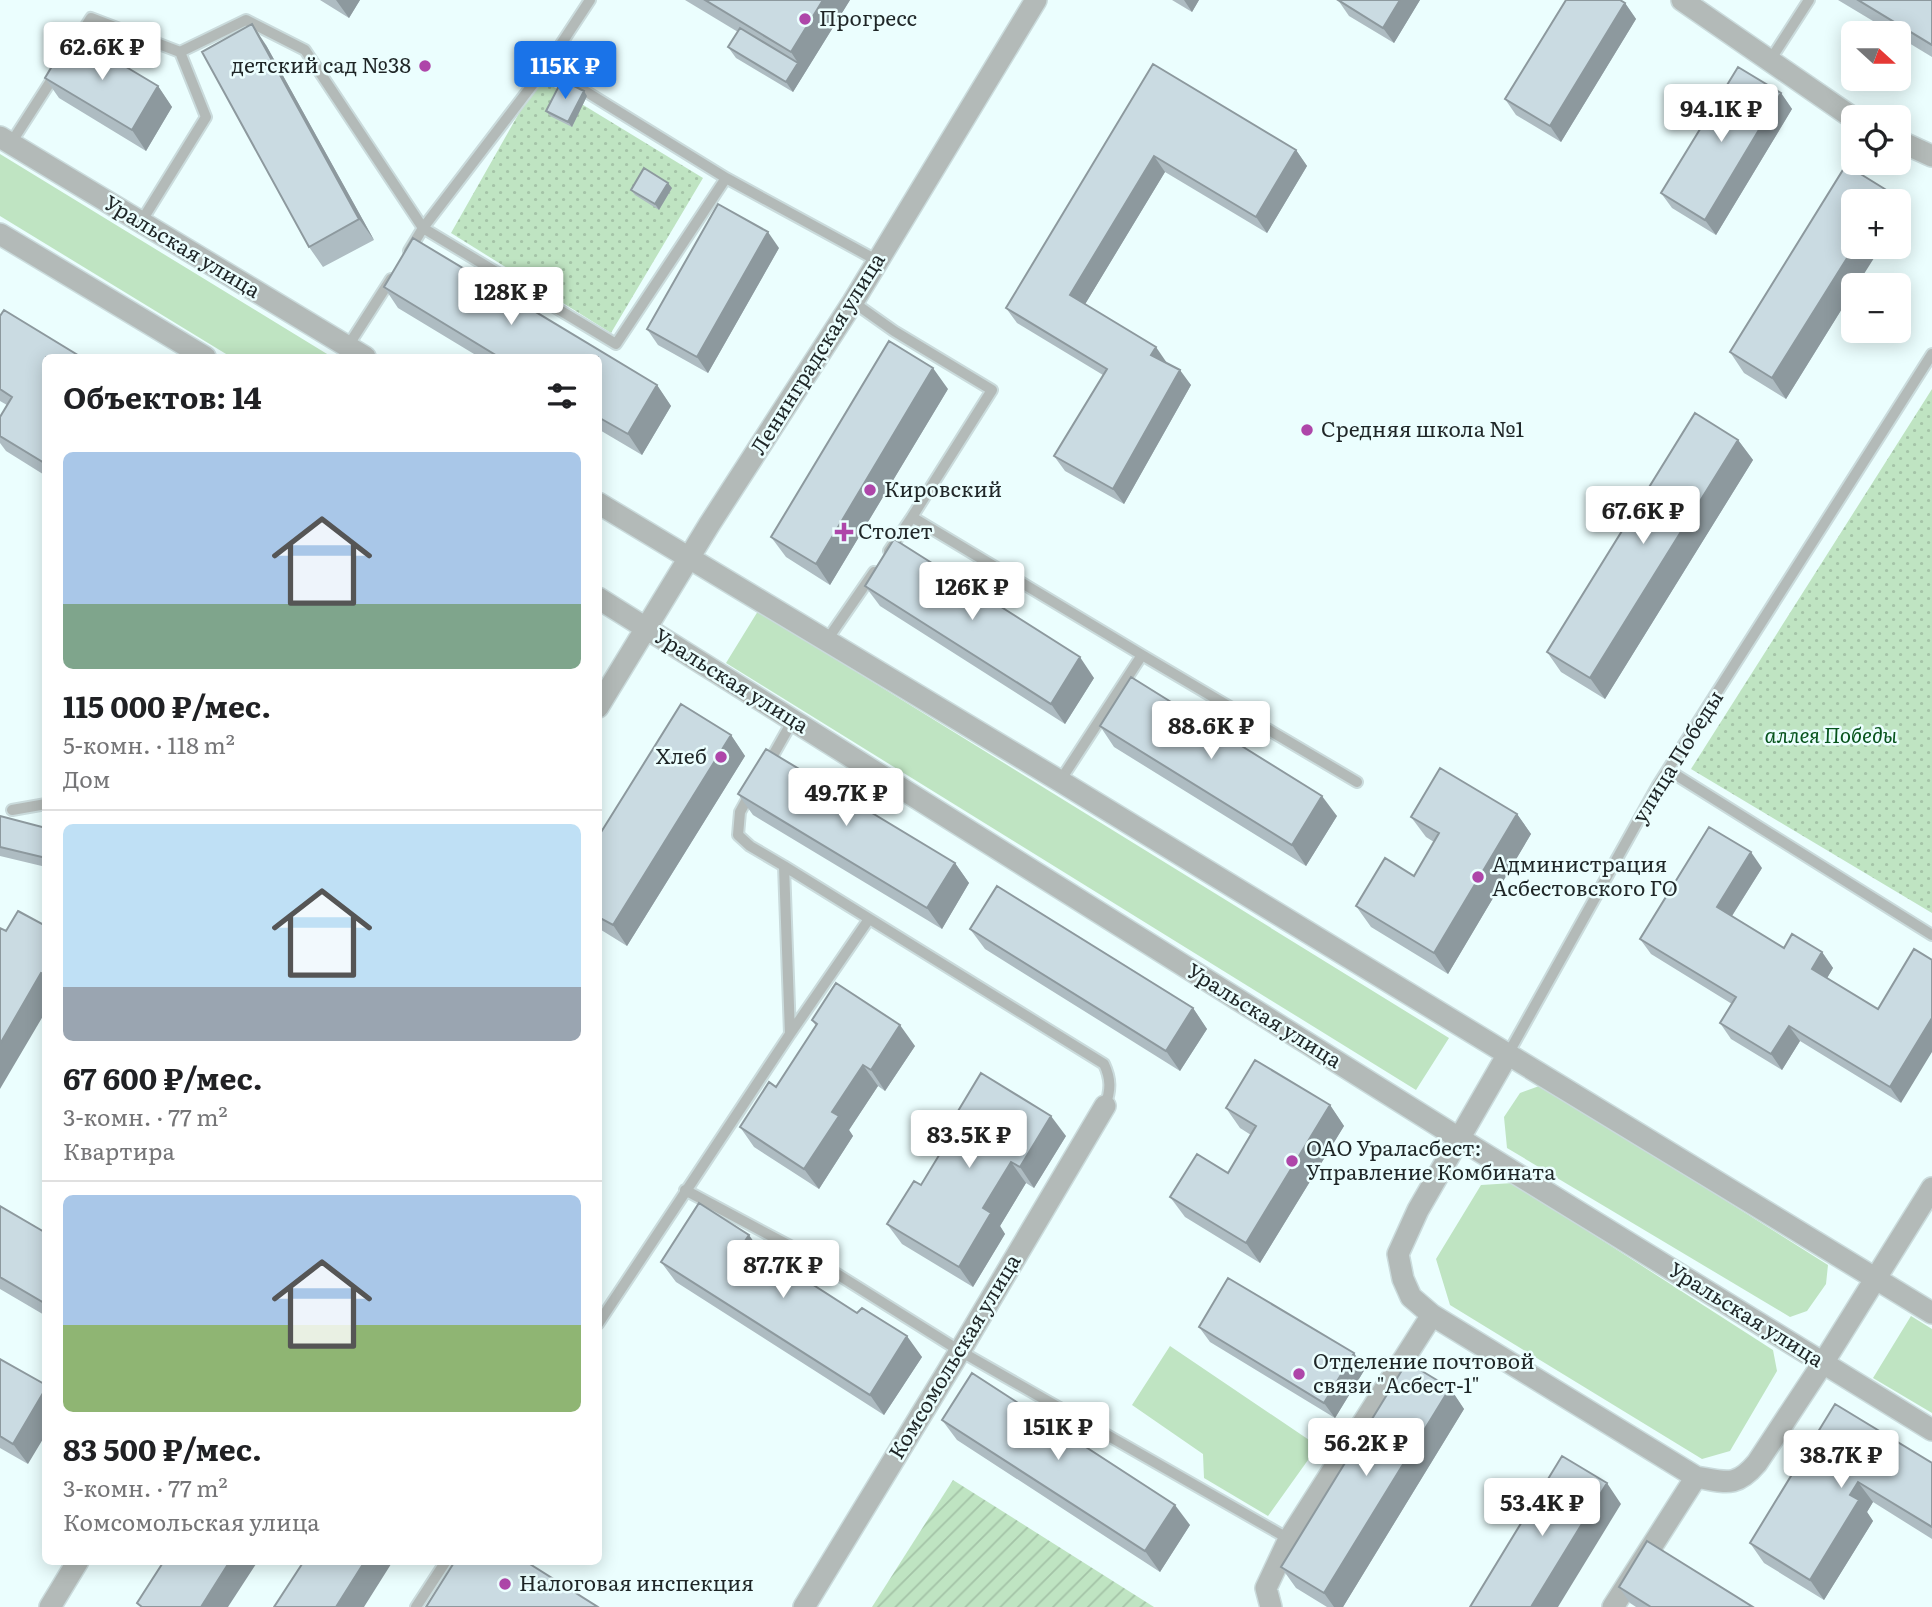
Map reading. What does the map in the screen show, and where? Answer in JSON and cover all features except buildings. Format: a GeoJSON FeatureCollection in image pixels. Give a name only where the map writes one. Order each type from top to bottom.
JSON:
{"type":"FeatureCollection","features":[{"type":"Feature","properties":{"kind":"street"},"geometry":{"type":"LineString","coordinates":[[1682,0],[1841,110]]}},
{"type":"Feature","properties":{"kind":"street","name":"Ленинградская улица"},"geometry":{"type":"LineString","coordinates":[[602,700],[853,302],[1032,1]]}},
{"type":"Feature","properties":{"kind":"street","name":"Уральская улица"},"geometry":{"type":"LineString","coordinates":[[6,140],[356,352]]}},
{"type":"Feature","properties":{"kind":"street"},"geometry":{"type":"LineString","coordinates":[[1911,146],[1932,156]]}},
{"type":"Feature","properties":{"kind":"street"},"geometry":{"type":"LineString","coordinates":[[0,234],[200,354]]}},
{"type":"Feature","properties":{"kind":"street"},"geometry":{"type":"LineString","coordinates":[[602,505],[1060,780],[1932,1313]]}},
{"type":"Feature","properties":{"kind":"street","name":"Уральская улица"},"geometry":{"type":"LineString","coordinates":[[602,600],[1460,1139],[1932,1430]]}},
{"type":"Feature","properties":{"kind":"street","name":"улица Победы"},"geometry":{"type":"LineString","coordinates":[[1508,1054],[1418,1210],[1398,1254],[1410,1297],[1432,1315],[1696,1477]]}},
{"type":"Feature","properties":{"kind":"street","name":"Комсомольская улица"},"geometry":{"type":"LineString","coordinates":[[804,1607],[1105,1106]]}},
{"type":"Feature","properties":{"kind":"street"},"geometry":{"type":"LineString","coordinates":[[1613,1607],[1696,1477],[1726,1482],[1744,1478],[1757,1463],[1932,1188]]}},
{"type":"Feature","properties":{"kind":"street"},"geometry":{"type":"LineString","coordinates":[[1270,1607],[1266,1588],[1289,1539],[1432,1315]]}},
{"type":"Feature","properties":{"kind":"street"},"geometry":{"type":"LineString","coordinates":[[50,1607],[76,1565]]}},
{"type":"Feature","properties":{"kind":"lane"},"geometry":{"type":"LineString","coordinates":[[402,261],[423,228],[546,67],[590,0]]}},
{"type":"Feature","properties":{"kind":"lane"},"geometry":{"type":"LineString","coordinates":[[1769,62],[1809,0]]}},
{"type":"Feature","properties":{"kind":"lane"},"geometry":{"type":"LineString","coordinates":[[6,140],[91,18],[180,52],[246,20],[305,50],[423,228],[616,344],[726,178]]}},
{"type":"Feature","properties":{"kind":"lane"},"geometry":{"type":"LineString","coordinates":[[141,222],[206,117],[180,52]]}},
{"type":"Feature","properties":{"kind":"lane"},"geometry":{"type":"LineString","coordinates":[[546,67],[726,178],[878,261]]}},
{"type":"Feature","properties":{"kind":"lane"},"geometry":{"type":"LineString","coordinates":[[356,352],[396,271]]}},
{"type":"Feature","properties":{"kind":"lane"},"geometry":{"type":"LineString","coordinates":[[827,640],[912,517],[992,390],[894,331],[853,302]]}},
{"type":"Feature","properties":{"kind":"lane","name":"улица Победы"},"geometry":{"type":"LineString","coordinates":[[1508,1054],[1668,770],[1932,354]]}},
{"type":"Feature","properties":{"kind":"lane"},"geometry":{"type":"LineString","coordinates":[[912,517],[1357,782]]}},
{"type":"Feature","properties":{"kind":"lane"},"geometry":{"type":"LineString","coordinates":[[1060,780],[1142,655]]}},
{"type":"Feature","properties":{"kind":"lane"},"geometry":{"type":"LineString","coordinates":[[793,720],[740,812],[738,835],[750,846],[1104,1064],[1110,1075],[1110,1091],[1105,1106]]}},
{"type":"Feature","properties":{"kind":"lane"},"geometry":{"type":"LineString","coordinates":[[1668,770],[1932,935]]}},
{"type":"Feature","properties":{"kind":"lane"},"geometry":{"type":"LineString","coordinates":[[12,810],[42,805]]}},
{"type":"Feature","properties":{"kind":"lane"},"geometry":{"type":"LineString","coordinates":[[784,866],[790,1034]]}},
{"type":"Feature","properties":{"kind":"lane"},"geometry":{"type":"LineString","coordinates":[[602,1318],[685,1190],[869,919]]}},
{"type":"Feature","properties":{"kind":"lane"},"geometry":{"type":"LineString","coordinates":[[685,1190],[805,1254],[960,1351],[1289,1539]]}},
{"type":"Feature","properties":{"kind":"lane"},"geometry":{"type":"LineString","coordinates":[[416,1607],[443,1565]]}},
{"type":"Feature","properties":{"kind":"green space"},"geometry":{"type":"Polygon","coordinates":[[[539,78],[703,178],[611,333],[451,233],[539,78]]]}},
{"type":"Feature","properties":{"kind":"green space"},"geometry":{"type":"Polygon","coordinates":[[[0,154],[327,354],[226,354],[0,216],[0,154]]]}},
{"type":"Feature","properties":{"kind":"green space","name":"аллея Победы"},"geometry":{"type":"Polygon","coordinates":[[[1932,389],[1932,913],[1691,769],[1932,389]]]}},
{"type":"Feature","properties":{"kind":"green space"},"geometry":{"type":"Polygon","coordinates":[[[758,611],[1449,1038],[1416,1090],[726,663],[758,611]]]}},
{"type":"Feature","properties":{"kind":"green space"},"geometry":{"type":"Polygon","coordinates":[[[1542,1085],[1828,1265],[1826,1284],[1807,1311],[1790,1317],[1507,1148],[1504,1117],[1520,1093],[1542,1085]]]}},
{"type":"Feature","properties":{"kind":"green space"},"geometry":{"type":"Polygon","coordinates":[[[1513,1183],[1773,1350],[1777,1371],[1730,1451],[1702,1459],[1450,1305],[1436,1259],[1481,1185],[1513,1183]]]}},
{"type":"Feature","properties":{"kind":"green space"},"geometry":{"type":"Polygon","coordinates":[[[1911,1316],[1932,1329],[1932,1413],[1873,1378],[1911,1316]]]}},
{"type":"Feature","properties":{"kind":"green space"},"geometry":{"type":"Polygon","coordinates":[[[1170,1346],[1318,1446],[1268,1516],[1204,1478],[1203,1454],[1132,1405],[1170,1346]]]}},
{"type":"Feature","properties":{"kind":"green space"},"geometry":{"type":"Polygon","coordinates":[[[953,1480],[1154,1607],[872,1607],[953,1480]]]}},
{"type":"Feature","properties":{"kind":"place","name":"Прогресс"},"geometry":{"type":"Point","coordinates":[805,19]}},
{"type":"Feature","properties":{"kind":"place","name":"детский сад №38"},"geometry":{"type":"Point","coordinates":[425,66]}},
{"type":"Feature","properties":{"kind":"place","name":"Средняя школа №1"},"geometry":{"type":"Point","coordinates":[1307,430]}},
{"type":"Feature","properties":{"kind":"place","name":"Кировский"},"geometry":{"type":"Point","coordinates":[870,490]}},
{"type":"Feature","properties":{"kind":"place","name":"Столет"},"geometry":{"type":"Point","coordinates":[844,532]}},
{"type":"Feature","properties":{"kind":"place","name":"Хлеб"},"geometry":{"type":"Point","coordinates":[721,757]}},
{"type":"Feature","properties":{"kind":"place","name":"Администрация Асбестовского ГО"},"geometry":{"type":"Point","coordinates":[1478,877]}},
{"type":"Feature","properties":{"kind":"place","name":"ОАО Ураласбест: Управление Комбината"},"geometry":{"type":"Point","coordinates":[1292,1161]}},
{"type":"Feature","properties":{"kind":"place","name":"Отделение почтовой связи \"Асбест-1\""},"geometry":{"type":"Point","coordinates":[1299,1374]}},
{"type":"Feature","properties":{"kind":"place","name":"Налоговая инспекция"},"geometry":{"type":"Point","coordinates":[505,1584]}}]}
